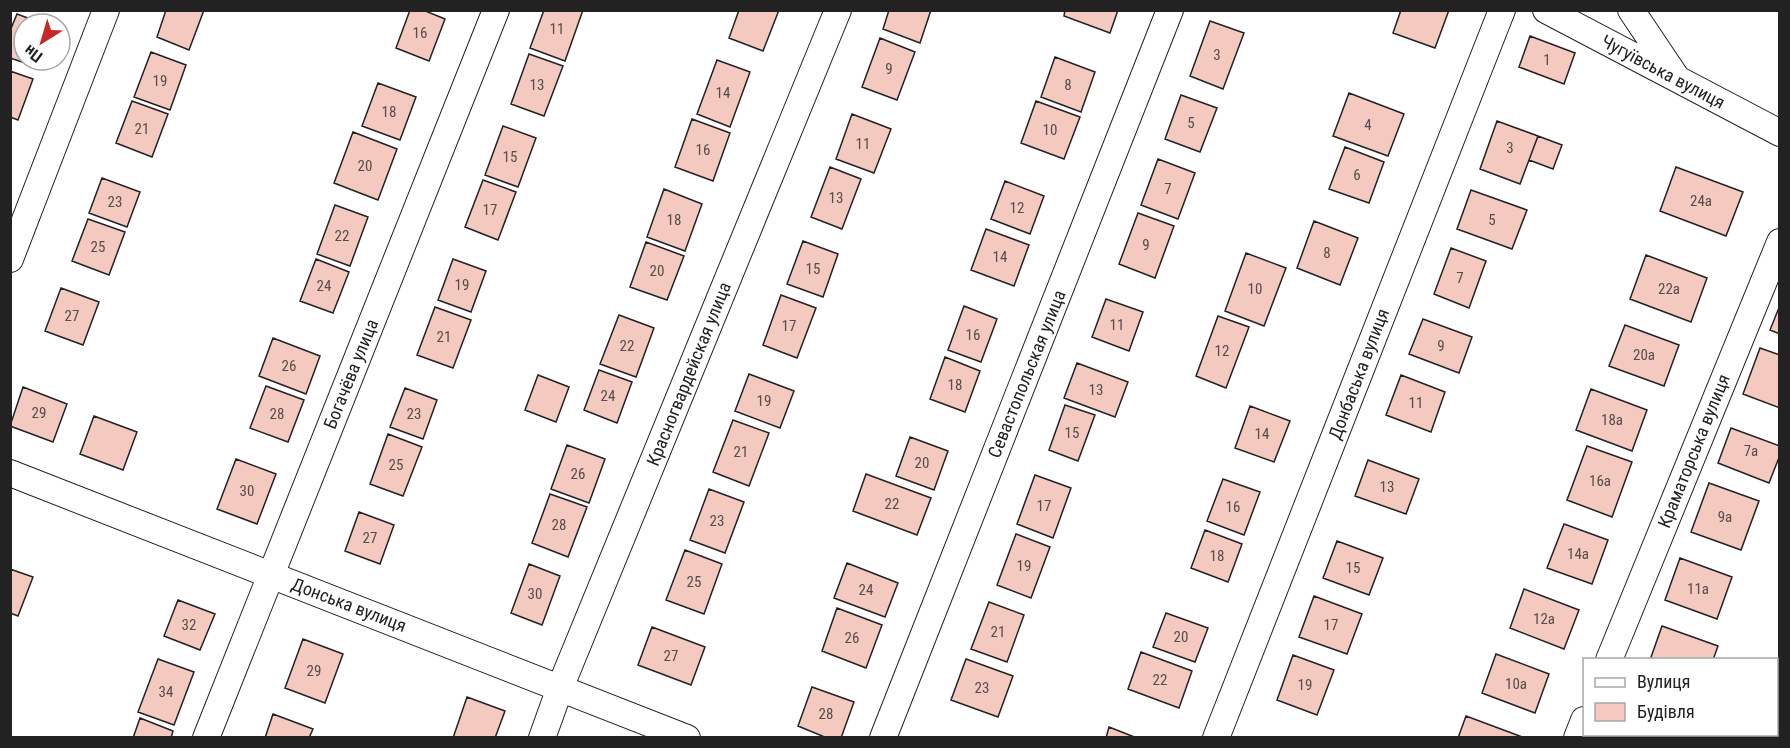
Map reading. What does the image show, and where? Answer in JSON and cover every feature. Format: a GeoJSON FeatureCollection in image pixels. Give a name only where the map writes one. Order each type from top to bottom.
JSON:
{"type":"FeatureCollection","features":[{"type":"Feature","properties":{"kind":"street"},"geometry":{"type":"LineString","coordinates":[[10,259],[106,10]]}},
{"type":"Feature","properties":{"kind":"street","name":"Богачёва улица"},"geometry":{"type":"LineString","coordinates":[[206,738],[496,10]]}},
{"type":"Feature","properties":{"kind":"street","name":"Красногвардейская улица"},"geometry":{"type":"LineString","coordinates":[[542,738],[560,688],[838,10]]}},
{"type":"Feature","properties":{"kind":"street","name":"Севастопольская улица"},"geometry":{"type":"LineString","coordinates":[[883,738],[1170,10]]}},
{"type":"Feature","properties":{"kind":"street","name":"Донбаська вулиця"},"geometry":{"type":"LineString","coordinates":[[1216,738],[1502,10]]}},
{"type":"Feature","properties":{"kind":"street","name":"Чугуївська вулиця"},"geometry":{"type":"LineString","coordinates":[[1546,10],[1779,133]]}},
{"type":"Feature","properties":{"kind":"street"},"geometry":{"type":"LineString","coordinates":[[1631,10],[1677,80]]}},
{"type":"Feature","properties":{"kind":"street","name":"Краматорська вулиця"},"geometry":{"type":"LineString","coordinates":[[1610,658],[1779,242]]}},
{"type":"Feature","properties":{"kind":"street","name":"Донська вулиця"},"geometry":{"type":"LineString","coordinates":[[10,473],[687,738]]}},
{"type":"Feature","properties":{"kind":"street"},"geometry":{"type":"LineString","coordinates":[[1577,738],[1583,723]]}},
{"type":"Feature","properties":{"kind":"building"},"geometry":{"type":"Polygon","coordinates":[[[166,10],[204,10],[189,50],[157,37],[166,10]]]}},
{"type":"Feature","properties":{"kind":"building"},"geometry":{"type":"Polygon","coordinates":[[[410,10],[423,10],[445,19],[429,61],[396,48],[410,10]]]}},
{"type":"Feature","properties":{"kind":"building"},"geometry":{"type":"Polygon","coordinates":[[[544,10],[583,10],[565,61],[530,48],[544,10]]]}},
{"type":"Feature","properties":{"kind":"building"},"geometry":{"type":"Polygon","coordinates":[[[739,10],[779,10],[763,51],[729,38],[739,10]]]}},
{"type":"Feature","properties":{"kind":"building"},"geometry":{"type":"Polygon","coordinates":[[[889,10],[931,10],[920,43],[883,29],[889,10]]]}},
{"type":"Feature","properties":{"kind":"building"},"geometry":{"type":"Polygon","coordinates":[[[1065,10],[1118,10],[1110,33],[1064,16],[1065,10]]]}},
{"type":"Feature","properties":{"kind":"building"},"geometry":{"type":"Polygon","coordinates":[[[1401,10],[1449,10],[1435,48],[1393,33],[1401,10]]]}},
{"type":"Feature","properties":{"kind":"building"},"geometry":{"type":"Polygon","coordinates":[[[1210,21],[1244,33],[1223,89],[1190,76],[1210,21]]]}},
{"type":"Feature","properties":{"kind":"building"},"geometry":{"type":"Polygon","coordinates":[[[12,26],[12,59],[10,58],[12,26]]]}},
{"type":"Feature","properties":{"kind":"building"},"geometry":{"type":"Polygon","coordinates":[[[1530,36],[1575,53],[1564,84],[1519,67],[1530,36]]]}},
{"type":"Feature","properties":{"kind":"building"},"geometry":{"type":"Polygon","coordinates":[[[880,38],[915,52],[897,100],[862,87],[880,38]]]}},
{"type":"Feature","properties":{"kind":"building"},"geometry":{"type":"Polygon","coordinates":[[[151,52],[186,65],[170,110],[134,97],[151,52]]]}},
{"type":"Feature","properties":{"kind":"building"},"geometry":{"type":"Polygon","coordinates":[[[529,54],[563,66],[544,116],[511,104],[529,54]]]}},
{"type":"Feature","properties":{"kind":"building"},"geometry":{"type":"Polygon","coordinates":[[[1055,57],[1095,72],[1081,112],[1041,97],[1055,57]]]}},
{"type":"Feature","properties":{"kind":"building"},"geometry":{"type":"Polygon","coordinates":[[[717,60],[750,72],[730,127],[697,114],[717,60]]]}},
{"type":"Feature","properties":{"kind":"building"},"geometry":{"type":"Polygon","coordinates":[[[10,71],[33,79],[18,120],[10,117],[10,71]]]}},
{"type":"Feature","properties":{"kind":"building"},"geometry":{"type":"Polygon","coordinates":[[[378,83],[416,97],[400,140],[362,126],[378,83]]]}},
{"type":"Feature","properties":{"kind":"building"},"geometry":{"type":"Polygon","coordinates":[[[1349,93],[1404,114],[1388,156],[1333,136],[1349,93]]]}},
{"type":"Feature","properties":{"kind":"building"},"geometry":{"type":"Polygon","coordinates":[[[1181,95],[1217,108],[1200,152],[1165,139],[1181,95]]]}},
{"type":"Feature","properties":{"kind":"building"},"geometry":{"type":"Polygon","coordinates":[[[132,101],[168,114],[152,157],[116,143],[132,101]]]}},
{"type":"Feature","properties":{"kind":"building"},"geometry":{"type":"Polygon","coordinates":[[[1036,101],[1080,117],[1064,159],[1021,143],[1036,101]]]}},
{"type":"Feature","properties":{"kind":"building"},"geometry":{"type":"Polygon","coordinates":[[[852,114],[891,129],[874,173],[836,159],[852,114]]]}},
{"type":"Feature","properties":{"kind":"building"},"geometry":{"type":"Polygon","coordinates":[[[692,119],[730,133],[713,181],[675,167],[692,119]]]}},
{"type":"Feature","properties":{"kind":"building"},"geometry":{"type":"Polygon","coordinates":[[[1497,121],[1538,136],[1520,184],[1480,169],[1497,121]]]}},
{"type":"Feature","properties":{"kind":"building"},"geometry":{"type":"Polygon","coordinates":[[[503,126],[536,138],[518,187],[485,175],[503,126]]]}},
{"type":"Feature","properties":{"kind":"building"},"geometry":{"type":"Polygon","coordinates":[[[353,132],[397,149],[378,200],[334,183],[353,132]]]}},
{"type":"Feature","properties":{"kind":"building"},"geometry":{"type":"Polygon","coordinates":[[[1538,136],[1562,145],[1553,169],[1529,160],[1538,136]]]}},
{"type":"Feature","properties":{"kind":"building"},"geometry":{"type":"Polygon","coordinates":[[[1345,147],[1384,162],[1369,203],[1329,189],[1345,147]]]}},
{"type":"Feature","properties":{"kind":"building"},"geometry":{"type":"Polygon","coordinates":[[[1158,159],[1195,173],[1178,219],[1141,205],[1158,159]]]}},
{"type":"Feature","properties":{"kind":"building"},"geometry":{"type":"Polygon","coordinates":[[[830,167],[861,179],[842,229],[811,217],[830,167]]]}},
{"type":"Feature","properties":{"kind":"building"},"geometry":{"type":"Polygon","coordinates":[[[1676,167],[1743,192],[1726,236],[1660,211],[1676,167]]]}},
{"type":"Feature","properties":{"kind":"building"},"geometry":{"type":"Polygon","coordinates":[[[102,178],[140,192],[127,227],[89,213],[102,178]]]}},
{"type":"Feature","properties":{"kind":"building"},"geometry":{"type":"Polygon","coordinates":[[[483,180],[516,192],[498,240],[465,227],[483,180]]]}},
{"type":"Feature","properties":{"kind":"building"},"geometry":{"type":"Polygon","coordinates":[[[1005,181],[1044,196],[1030,234],[991,219],[1005,181]]]}},
{"type":"Feature","properties":{"kind":"building"},"geometry":{"type":"Polygon","coordinates":[[[664,189],[702,204],[685,251],[647,237],[664,189]]]}},
{"type":"Feature","properties":{"kind":"building"},"geometry":{"type":"Polygon","coordinates":[[[1471,190],[1527,210],[1512,249],[1457,229],[1471,190]]]}},
{"type":"Feature","properties":{"kind":"building"},"geometry":{"type":"Polygon","coordinates":[[[335,205],[368,217],[350,266],[317,254],[335,205]]]}},
{"type":"Feature","properties":{"kind":"building"},"geometry":{"type":"Polygon","coordinates":[[[1138,213],[1174,226],[1155,278],[1119,264],[1138,213]]]}},
{"type":"Feature","properties":{"kind":"building"},"geometry":{"type":"Polygon","coordinates":[[[88,219],[125,232],[109,275],[72,261],[88,219]]]}},
{"type":"Feature","properties":{"kind":"building"},"geometry":{"type":"Polygon","coordinates":[[[1314,221],[1358,238],[1340,285],[1297,268],[1314,221]]]}},
{"type":"Feature","properties":{"kind":"building"},"geometry":{"type":"Polygon","coordinates":[[[986,229],[1029,245],[1014,286],[971,270],[986,229]]]}},
{"type":"Feature","properties":{"kind":"building"},"geometry":{"type":"Polygon","coordinates":[[[803,241],[838,254],[823,297],[787,284],[803,241]]]}},
{"type":"Feature","properties":{"kind":"building"},"geometry":{"type":"Polygon","coordinates":[[[646,242],[684,256],[667,300],[630,287],[646,242]]]}},
{"type":"Feature","properties":{"kind":"building"},"geometry":{"type":"Polygon","coordinates":[[[1451,248],[1486,261],[1469,308],[1434,294],[1451,248]]]}},
{"type":"Feature","properties":{"kind":"building"},"geometry":{"type":"Polygon","coordinates":[[[1246,253],[1286,268],[1264,326],[1225,311],[1246,253]]]}},
{"type":"Feature","properties":{"kind":"building"},"geometry":{"type":"Polygon","coordinates":[[[1646,255],[1707,278],[1691,322],[1630,299],[1646,255]]]}},
{"type":"Feature","properties":{"kind":"building"},"geometry":{"type":"Polygon","coordinates":[[[316,259],[349,272],[333,313],[300,301],[316,259]]]}},
{"type":"Feature","properties":{"kind":"building"},"geometry":{"type":"Polygon","coordinates":[[[453,259],[486,271],[471,312],[438,300],[453,259]]]}},
{"type":"Feature","properties":{"kind":"building"},"geometry":{"type":"Polygon","coordinates":[[[61,288],[99,302],[83,345],[45,331],[61,288]]]}},
{"type":"Feature","properties":{"kind":"building"},"geometry":{"type":"Polygon","coordinates":[[[781,295],[816,308],[797,358],[763,345],[781,295]]]}},
{"type":"Feature","properties":{"kind":"building"},"geometry":{"type":"Polygon","coordinates":[[[1106,299],[1143,312],[1129,351],[1092,337],[1106,299]]]}},
{"type":"Feature","properties":{"kind":"building"},"geometry":{"type":"Polygon","coordinates":[[[1780,305],[1780,334],[1770,330],[1780,305]]]}},
{"type":"Feature","properties":{"kind":"building"},"geometry":{"type":"Polygon","coordinates":[[[964,306],[997,319],[981,362],[948,350],[964,306]]]}},
{"type":"Feature","properties":{"kind":"building"},"geometry":{"type":"Polygon","coordinates":[[[435,307],[471,320],[453,368],[417,355],[435,307]]]}},
{"type":"Feature","properties":{"kind":"building"},"geometry":{"type":"Polygon","coordinates":[[[619,315],[654,328],[636,377],[600,364],[619,315]]]}},
{"type":"Feature","properties":{"kind":"building"},"geometry":{"type":"Polygon","coordinates":[[[1218,316],[1249,327],[1226,388],[1196,376],[1218,316]]]}},
{"type":"Feature","properties":{"kind":"building"},"geometry":{"type":"Polygon","coordinates":[[[1423,319],[1472,337],[1459,373],[1409,354],[1423,319]]]}},
{"type":"Feature","properties":{"kind":"building"},"geometry":{"type":"Polygon","coordinates":[[[1625,325],[1679,345],[1664,386],[1609,366],[1625,325]]]}},
{"type":"Feature","properties":{"kind":"building"},"geometry":{"type":"Polygon","coordinates":[[[273,338],[320,356],[306,394],[259,376],[273,338]]]}},
{"type":"Feature","properties":{"kind":"building"},"geometry":{"type":"Polygon","coordinates":[[[1760,348],[1780,355],[1780,408],[1743,394],[1760,348]]]}},
{"type":"Feature","properties":{"kind":"building"},"geometry":{"type":"Polygon","coordinates":[[[945,357],[980,371],[965,412],[930,399],[945,357]]]}},
{"type":"Feature","properties":{"kind":"building"},"geometry":{"type":"Polygon","coordinates":[[[1077,363],[1128,382],[1115,417],[1064,398],[1077,363]]]}},
{"type":"Feature","properties":{"kind":"building"},"geometry":{"type":"Polygon","coordinates":[[[599,370],[632,382],[617,423],[584,410],[599,370]]]}},
{"type":"Feature","properties":{"kind":"building"},"geometry":{"type":"Polygon","coordinates":[[[749,374],[794,391],[780,428],[735,411],[749,374]]]}},
{"type":"Feature","properties":{"kind":"building"},"geometry":{"type":"Polygon","coordinates":[[[538,375],[569,387],[556,422],[525,410],[538,375]]]}},
{"type":"Feature","properties":{"kind":"building"},"geometry":{"type":"Polygon","coordinates":[[[1401,375],[1445,392],[1431,432],[1386,415],[1401,375]]]}},
{"type":"Feature","properties":{"kind":"building"},"geometry":{"type":"Polygon","coordinates":[[[266,386],[304,400],[288,442],[250,428],[266,386]]]}},
{"type":"Feature","properties":{"kind":"building"},"geometry":{"type":"Polygon","coordinates":[[[23,387],[67,404],[53,442],[10,426],[23,387]]]}},
{"type":"Feature","properties":{"kind":"building"},"geometry":{"type":"Polygon","coordinates":[[[405,388],[437,400],[423,439],[390,427],[405,388]]]}},
{"type":"Feature","properties":{"kind":"building"},"geometry":{"type":"Polygon","coordinates":[[[1591,389],[1647,410],[1632,451],[1576,430],[1591,389]]]}},
{"type":"Feature","properties":{"kind":"building"},"geometry":{"type":"Polygon","coordinates":[[[1065,405],[1095,415],[1078,461],[1049,450],[1065,405]]]}},
{"type":"Feature","properties":{"kind":"building"},"geometry":{"type":"Polygon","coordinates":[[[1250,406],[1290,421],[1274,462],[1235,448],[1250,406]]]}},
{"type":"Feature","properties":{"kind":"building"},"geometry":{"type":"Polygon","coordinates":[[[94,416],[137,432],[123,470],[80,454],[94,416]]]}},
{"type":"Feature","properties":{"kind":"building"},"geometry":{"type":"Polygon","coordinates":[[[733,420],[769,433],[749,486],[713,472],[733,420]]]}},
{"type":"Feature","properties":{"kind":"building"},"geometry":{"type":"Polygon","coordinates":[[[1731,428],[1780,446],[1780,455],[1769,483],[1718,463],[1731,428]]]}},
{"type":"Feature","properties":{"kind":"building"},"geometry":{"type":"Polygon","coordinates":[[[388,434],[422,447],[403,496],[370,484],[388,434]]]}},
{"type":"Feature","properties":{"kind":"building"},"geometry":{"type":"Polygon","coordinates":[[[910,437],[948,451],[934,490],[896,476],[910,437]]]}},
{"type":"Feature","properties":{"kind":"building"},"geometry":{"type":"Polygon","coordinates":[[[567,445],[605,459],[589,503],[551,489],[567,445]]]}},
{"type":"Feature","properties":{"kind":"building"},"geometry":{"type":"Polygon","coordinates":[[[1587,446],[1632,462],[1612,517],[1567,500],[1587,446]]]}},
{"type":"Feature","properties":{"kind":"building"},"geometry":{"type":"Polygon","coordinates":[[[236,459],[276,474],[257,524],[217,509],[236,459]]]}},
{"type":"Feature","properties":{"kind":"building"},"geometry":{"type":"Polygon","coordinates":[[[1368,460],[1419,479],[1406,514],[1355,496],[1368,460]]]}},
{"type":"Feature","properties":{"kind":"building"},"geometry":{"type":"Polygon","coordinates":[[[866,474],[931,498],[917,535],[853,511],[866,474]]]}},
{"type":"Feature","properties":{"kind":"building"},"geometry":{"type":"Polygon","coordinates":[[[1035,475],[1071,488],[1053,538],[1017,524],[1035,475]]]}},
{"type":"Feature","properties":{"kind":"building"},"geometry":{"type":"Polygon","coordinates":[[[1223,479],[1260,492],[1244,535],[1207,521],[1223,479]]]}},
{"type":"Feature","properties":{"kind":"building"},"geometry":{"type":"Polygon","coordinates":[[[1709,483],[1759,501],[1741,550],[1691,532],[1709,483]]]}},
{"type":"Feature","properties":{"kind":"building"},"geometry":{"type":"Polygon","coordinates":[[[709,489],[744,502],[725,553],[690,540],[709,489]]]}},
{"type":"Feature","properties":{"kind":"building"},"geometry":{"type":"Polygon","coordinates":[[[550,494],[587,507],[568,557],[532,543],[550,494]]]}},
{"type":"Feature","properties":{"kind":"building"},"geometry":{"type":"Polygon","coordinates":[[[359,512],[394,525],[380,564],[345,551],[359,512]]]}},
{"type":"Feature","properties":{"kind":"building"},"geometry":{"type":"Polygon","coordinates":[[[1564,524],[1608,540],[1592,584],[1547,568],[1564,524]]]}},
{"type":"Feature","properties":{"kind":"building"},"geometry":{"type":"Polygon","coordinates":[[[1205,530],[1242,544],[1228,582],[1191,568],[1205,530]]]}},
{"type":"Feature","properties":{"kind":"building"},"geometry":{"type":"Polygon","coordinates":[[[1016,534],[1050,547],[1031,598],[997,585],[1016,534]]]}},
{"type":"Feature","properties":{"kind":"building"},"geometry":{"type":"Polygon","coordinates":[[[1337,541],[1383,558],[1369,595],[1323,578],[1337,541]]]}},
{"type":"Feature","properties":{"kind":"building"},"geometry":{"type":"Polygon","coordinates":[[[685,550],[722,564],[704,614],[666,600],[685,550]]]}},
{"type":"Feature","properties":{"kind":"building"},"geometry":{"type":"Polygon","coordinates":[[[1680,558],[1732,577],[1717,619],[1665,600],[1680,558]]]}},
{"type":"Feature","properties":{"kind":"building"},"geometry":{"type":"Polygon","coordinates":[[[847,563],[898,583],[885,617],[834,598],[847,563]]]}},
{"type":"Feature","properties":{"kind":"building"},"geometry":{"type":"Polygon","coordinates":[[[529,564],[560,576],[542,625],[511,613],[529,564]]]}},
{"type":"Feature","properties":{"kind":"building"},"geometry":{"type":"Polygon","coordinates":[[[10,569],[33,577],[18,616],[10,613],[10,569]]]}},
{"type":"Feature","properties":{"kind":"building"},"geometry":{"type":"Polygon","coordinates":[[[1524,589],[1579,610],[1564,649],[1510,628],[1524,589]]]}},
{"type":"Feature","properties":{"kind":"building"},"geometry":{"type":"Polygon","coordinates":[[[1314,596],[1362,614],[1347,654],[1299,637],[1314,596]]]}},
{"type":"Feature","properties":{"kind":"building"},"geometry":{"type":"Polygon","coordinates":[[[178,600],[215,614],[200,650],[164,636],[178,600]]]}},
{"type":"Feature","properties":{"kind":"building"},"geometry":{"type":"Polygon","coordinates":[[[989,602],[1024,615],[1007,662],[971,649],[989,602]]]}},
{"type":"Feature","properties":{"kind":"building"},"geometry":{"type":"Polygon","coordinates":[[[837,608],[882,625],[866,668],[822,651],[837,608]]]}},
{"type":"Feature","properties":{"kind":"building"},"geometry":{"type":"Polygon","coordinates":[[[1166,613],[1208,628],[1195,662],[1153,647],[1166,613]]]}},
{"type":"Feature","properties":{"kind":"building"},"geometry":{"type":"Polygon","coordinates":[[[1662,626],[1718,646],[1714,658],[1651,658],[1662,626]]]}},
{"type":"Feature","properties":{"kind":"building"},"geometry":{"type":"Polygon","coordinates":[[[652,627],[705,647],[691,685],[638,665],[652,627]]]}},
{"type":"Feature","properties":{"kind":"building"},"geometry":{"type":"Polygon","coordinates":[[[303,639],[343,654],[325,703],[285,688],[303,639]]]}},
{"type":"Feature","properties":{"kind":"building"},"geometry":{"type":"Polygon","coordinates":[[[1141,652],[1192,671],[1179,708],[1128,689],[1141,652]]]}},
{"type":"Feature","properties":{"kind":"building"},"geometry":{"type":"Polygon","coordinates":[[[1496,654],[1549,674],[1535,713],[1482,693],[1496,654]]]}},
{"type":"Feature","properties":{"kind":"building"},"geometry":{"type":"Polygon","coordinates":[[[1293,655],[1334,670],[1317,715],[1277,700],[1293,655]]]}},
{"type":"Feature","properties":{"kind":"building"},"geometry":{"type":"Polygon","coordinates":[[[158,659],[194,672],[174,725],[138,712],[158,659]]]}},
{"type":"Feature","properties":{"kind":"building"},"geometry":{"type":"Polygon","coordinates":[[[966,659],[1013,676],[998,717],[951,700],[966,659]]]}},
{"type":"Feature","properties":{"kind":"building"},"geometry":{"type":"Polygon","coordinates":[[[812,687],[854,702],[841,738],[827,738],[798,726],[812,687]]]}},
{"type":"Feature","properties":{"kind":"building"},"geometry":{"type":"Polygon","coordinates":[[[467,697],[505,711],[495,738],[453,738],[467,697]]]}},
{"type":"Feature","properties":{"kind":"building"},"geometry":{"type":"Polygon","coordinates":[[[273,714],[313,729],[309,738],[265,738],[273,714]]]}},
{"type":"Feature","properties":{"kind":"building"},"geometry":{"type":"Polygon","coordinates":[[[1466,716],[1525,738],[1458,738],[1466,716]]]}},
{"type":"Feature","properties":{"kind":"building"},"geometry":{"type":"Polygon","coordinates":[[[140,718],[173,731],[171,738],[133,738],[140,718]]]}},
{"type":"Feature","properties":{"kind":"building"},"geometry":{"type":"Polygon","coordinates":[[[1109,727],[1137,738],[1106,738],[1109,727]]]}},
{"type":"Feature","properties":{"kind":"building"},"geometry":{"type":"Polygon","coordinates":[[[1622,736],[1680,736],[1679,738],[1621,738],[1622,736]]]}}]}
